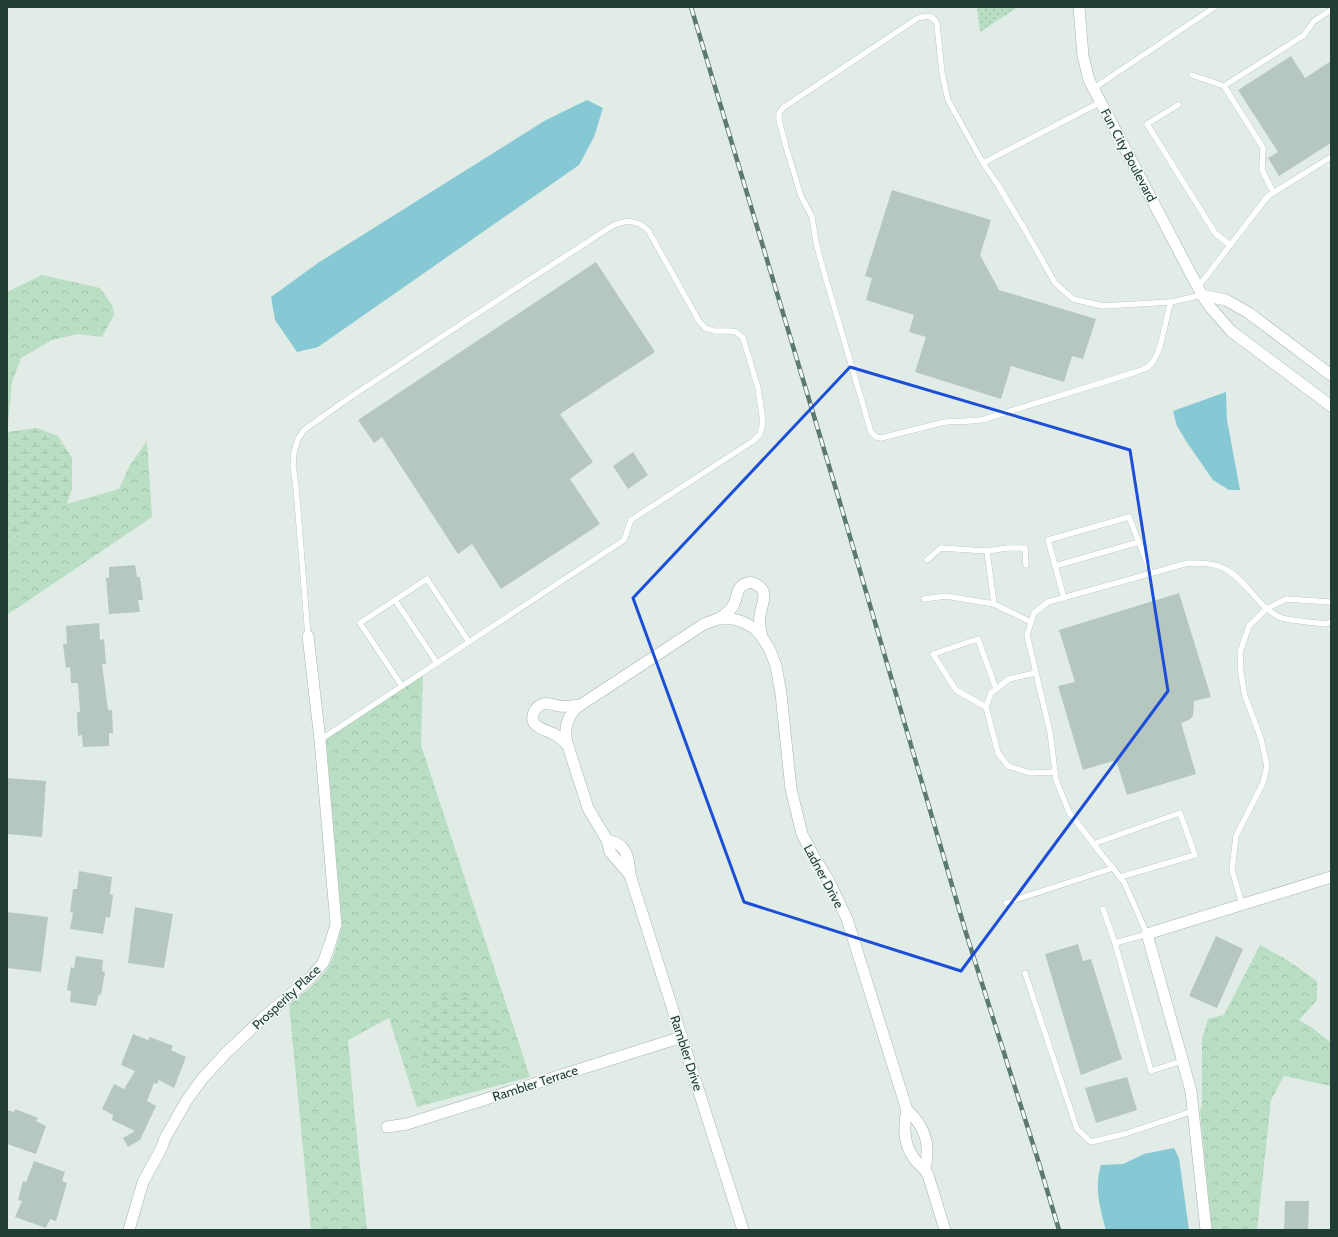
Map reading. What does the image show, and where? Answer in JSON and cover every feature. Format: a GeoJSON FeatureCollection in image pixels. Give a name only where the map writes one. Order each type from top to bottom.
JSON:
{"type":"FeatureCollection","features":[{"type":"Feature","properties":{"kind":"street","name":"Fun City Boulevard"},"geometry":{"type":"LineString","coordinates":[[1078,7],[1085,66],[1094,88],[1200,291],[1211,308],[1231,331],[1331,406]]}},
{"type":"Feature","properties":{"kind":"street"},"geometry":{"type":"LineString","coordinates":[[1200,291],[1226,300],[1249,313],[1331,375]]}},
{"type":"Feature","properties":{"kind":"street","name":"Ladner Drive"},"geometry":{"type":"LineString","coordinates":[[580,705],[696,629],[729,612],[734,604],[738,590],[742,585],[749,582],[756,584],[764,592],[765,598],[760,615],[762,637]]}},
{"type":"Feature","properties":{"kind":"street","name":"Ladner Drive"},"geometry":{"type":"LineString","coordinates":[[718,619],[733,619],[754,628],[770,650],[776,666],[781,694],[791,789],[802,834],[814,857],[830,881],[847,919],[906,1110],[904,1124],[905,1136],[911,1155],[917,1163],[925,1168]]}},
{"type":"Feature","properties":{"kind":"street","name":"Prosperity Place"},"geometry":{"type":"LineString","coordinates":[[129,1230],[143,1182],[161,1149],[165,1138],[187,1100],[202,1079],[225,1054],[310,978],[323,963],[330,944],[336,924],[320,740],[308,636]]}},
{"type":"Feature","properties":{"kind":"street"},"geometry":{"type":"LineString","coordinates":[[568,746],[555,734],[539,728],[534,723],[533,717],[535,710],[538,706],[544,703],[563,706],[580,705]]}},
{"type":"Feature","properties":{"kind":"street","name":"Rambler Drive"},"geometry":{"type":"LineString","coordinates":[[580,705],[573,712],[566,726],[565,736],[568,746],[588,808],[607,840],[610,852],[630,875],[743,1230]]}},
{"type":"Feature","properties":{"kind":"street"},"geometry":{"type":"LineString","coordinates":[[1206,1230],[1191,1091],[1147,934],[1331,877]]}},
{"type":"Feature","properties":{"kind":"street","name":"Rambler Terrace"},"geometry":{"type":"LineString","coordinates":[[387,1127],[407,1124],[682,1037]]}},
{"type":"Feature","properties":{"kind":"street","name":"Ladner Drive"},"geometry":{"type":"LineString","coordinates":[[906,1110],[916,1118],[923,1129],[928,1157],[925,1168],[945,1230]]}},
{"type":"Feature","properties":{"kind":"lane"},"geometry":{"type":"LineString","coordinates":[[1094,88],[1216,7]]}},
{"type":"Feature","properties":{"kind":"lane"},"geometry":{"type":"LineString","coordinates":[[1224,86],[1304,35],[1314,21],[1331,10]]}},
{"type":"Feature","properties":{"kind":"lane"},"geometry":{"type":"LineString","coordinates":[[1171,302],[1158,353],[1154,362],[1149,367],[985,419],[972,422],[945,422],[891,436],[881,438],[876,437],[871,432],[868,422],[820,256],[812,217],[801,196],[786,147],[779,120],[779,113],[784,107],[918,18],[931,16],[935,19],[937,24],[942,73],[948,100],[983,163],[1024,228],[1055,283],[1073,298],[1103,306],[1171,302],[1200,291],[1230,246],[1268,196],[1331,156]]}},
{"type":"Feature","properties":{"kind":"lane"},"geometry":{"type":"LineString","coordinates":[[1192,75],[1224,86],[1263,148],[1262,170],[1273,192]]}},
{"type":"Feature","properties":{"kind":"lane"},"geometry":{"type":"LineString","coordinates":[[983,163],[1101,102]]}},
{"type":"Feature","properties":{"kind":"lane"},"geometry":{"type":"LineString","coordinates":[[1178,105],[1148,124],[1215,233],[1230,246]]}},
{"type":"Feature","properties":{"kind":"lane"},"geometry":{"type":"LineString","coordinates":[[308,636],[293,466],[294,452],[298,439],[304,430],[346,400],[612,226],[621,222],[634,221],[643,225],[648,230],[704,328],[714,332],[736,332],[743,338],[758,388],[763,422],[760,434],[752,441],[631,520],[624,540],[320,740]]}},
{"type":"Feature","properties":{"kind":"lane"},"geometry":{"type":"LineString","coordinates":[[1064,598],[1048,540],[1129,517],[1151,573]]}},
{"type":"Feature","properties":{"kind":"lane"},"geometry":{"type":"LineString","coordinates":[[1055,566],[1139,542]]}},
{"type":"Feature","properties":{"kind":"lane"},"geometry":{"type":"LineString","coordinates":[[927,560],[941,548],[988,551],[1007,548],[1025,548],[1026,565]]}},
{"type":"Feature","properties":{"kind":"lane"},"geometry":{"type":"LineString","coordinates":[[988,551],[994,604]]}},
{"type":"Feature","properties":{"kind":"lane"},"geometry":{"type":"LineString","coordinates":[[1115,943],[1147,934],[1124,882],[1069,812],[1056,780],[1050,732],[1027,635],[1034,613],[1048,602],[1188,563],[1208,563],[1227,569],[1242,582],[1266,609],[1281,618],[1325,624],[1331,622]]}},
{"type":"Feature","properties":{"kind":"lane"},"geometry":{"type":"LineString","coordinates":[[402,686],[360,623],[426,579],[469,642]]}},
{"type":"Feature","properties":{"kind":"lane"},"geometry":{"type":"LineString","coordinates":[[924,599],[946,596],[994,604],[1031,622]]}},
{"type":"Feature","properties":{"kind":"lane"},"geometry":{"type":"LineString","coordinates":[[1242,904],[1232,870],[1236,836],[1263,783],[1267,766],[1261,739],[1245,696],[1241,674],[1240,652],[1249,626],[1266,609],[1286,599],[1331,602]]}},
{"type":"Feature","properties":{"kind":"lane"},"geometry":{"type":"LineString","coordinates":[[395,600],[437,663]]}},
{"type":"Feature","properties":{"kind":"lane"},"geometry":{"type":"LineString","coordinates":[[986,707],[956,690],[933,654],[978,639],[996,689]]}},
{"type":"Feature","properties":{"kind":"lane"},"geometry":{"type":"LineString","coordinates":[[1035,673],[1009,679],[991,693],[986,707],[998,753],[1008,766],[1030,773],[1055,772]]}},
{"type":"Feature","properties":{"kind":"lane"},"geometry":{"type":"LineString","coordinates":[[1093,844],[1180,814],[1195,855],[1120,877]]}},
{"type":"Feature","properties":{"kind":"lane"},"geometry":{"type":"LineString","coordinates":[[1006,903],[1113,868]]}},
{"type":"Feature","properties":{"kind":"lane"},"geometry":{"type":"LineString","coordinates":[[1102,910],[1115,943],[1151,1071],[1182,1061]]}},
{"type":"Feature","properties":{"kind":"lane"},"geometry":{"type":"LineString","coordinates":[[1025,973],[1077,1129],[1090,1142],[1128,1132],[1194,1111]]}},
{"type":"Feature","properties":{"kind":"highlighted area"},"geometry":{"type":"Polygon","coordinates":[[[850,367],[1130,450],[1168,691],[961,971],[744,902],[633,598],[850,367]]]}},
{"type":"Feature","properties":{"kind":"green space"},"geometry":{"type":"Polygon","coordinates":[[[977,7],[1018,7],[980,32],[977,7]]]}},
{"type":"Feature","properties":{"kind":"green space"},"geometry":{"type":"Polygon","coordinates":[[[42,275],[100,288],[112,305],[114,315],[102,337],[78,334],[52,340],[21,358],[12,382],[7,435],[7,292],[42,275]]]}},
{"type":"Feature","properties":{"kind":"green space"},"geometry":{"type":"Polygon","coordinates":[[[36,428],[58,436],[72,458],[72,489],[67,504],[7,541],[7,435],[8,432],[36,428]]]}},
{"type":"Feature","properties":{"kind":"green space"},"geometry":{"type":"Polygon","coordinates":[[[147,441],[152,517],[7,615],[7,541],[67,504],[119,489],[130,465],[147,441]]]}},
{"type":"Feature","properties":{"kind":"green space"},"geometry":{"type":"Polygon","coordinates":[[[423,671],[421,745],[530,1077],[417,1107],[389,1018],[348,1040],[367,1230],[311,1230],[289,1005],[315,983],[328,968],[342,926],[326,738],[423,671]]]}},
{"type":"Feature","properties":{"kind":"green space"},"geometry":{"type":"Polygon","coordinates":[[[1260,945],[1284,958],[1317,981],[1317,1000],[1299,1020],[1311,1027],[1331,1044],[1331,1086],[1284,1076],[1271,1100],[1257,1230],[1212,1230],[1200,1110],[1202,1107],[1202,1039],[1208,1019],[1224,1015],[1260,945]]]}},
{"type":"Feature","properties":{"kind":"green space"},"geometry":{"type":"Polygon","coordinates":[[[455,993],[481,1004],[501,1030],[502,1061],[486,1075],[459,1082],[441,1081],[417,1047],[421,1019],[441,997],[455,993]]]}},
{"type":"Feature","properties":{"kind":"water"},"geometry":{"type":"Polygon","coordinates":[[[587,100],[603,108],[594,137],[579,165],[318,347],[297,352],[275,320],[271,297],[318,263],[546,120],[587,100]]]}},
{"type":"Feature","properties":{"kind":"water"},"geometry":{"type":"Polygon","coordinates":[[[1226,392],[1227,420],[1240,490],[1229,490],[1213,480],[1177,426],[1173,411],[1226,392]]]}},
{"type":"Feature","properties":{"kind":"water"},"geometry":{"type":"Polygon","coordinates":[[[1174,1148],[1179,1158],[1189,1230],[1106,1230],[1100,1206],[1098,1189],[1101,1165],[1123,1164],[1144,1154],[1174,1148]]]}},
{"type":"Feature","properties":{"kind":"building"},"geometry":{"type":"Polygon","coordinates":[[[1291,56],[1305,78],[1331,61],[1331,143],[1279,176],[1268,158],[1278,152],[1238,90],[1291,56]]]}},
{"type":"Feature","properties":{"kind":"building"},"geometry":{"type":"Polygon","coordinates":[[[892,190],[991,220],[980,255],[999,290],[1096,319],[1083,359],[1072,356],[1064,382],[1011,366],[1001,399],[915,372],[926,337],[909,332],[914,315],[866,300],[872,278],[865,276],[892,190]]]}},
{"type":"Feature","properties":{"kind":"building"},"geometry":{"type":"Polygon","coordinates":[[[596,262],[655,352],[560,414],[593,462],[570,479],[600,524],[501,589],[472,544],[458,554],[382,437],[374,443],[358,420],[596,262]]]}},
{"type":"Feature","properties":{"kind":"building"},"geometry":{"type":"Polygon","coordinates":[[[633,452],[648,475],[628,489],[613,466],[633,452]]]}},
{"type":"Feature","properties":{"kind":"building"},"geometry":{"type":"Polygon","coordinates":[[[135,565],[137,577],[140,577],[143,600],[138,600],[140,612],[109,614],[106,578],[109,578],[109,567],[135,565]]]}},
{"type":"Feature","properties":{"kind":"building"},"geometry":{"type":"Polygon","coordinates":[[[1179,593],[1211,697],[1194,701],[1193,716],[1189,720],[1181,723],[1196,774],[1127,795],[1116,760],[1083,770],[1058,686],[1075,682],[1059,630],[1179,593]]]}},
{"type":"Feature","properties":{"kind":"building"},"geometry":{"type":"Polygon","coordinates":[[[99,623],[100,640],[104,639],[106,664],[102,664],[108,710],[112,710],[113,733],[109,733],[109,746],[83,747],[82,735],[78,736],[77,712],[80,712],[78,683],[71,683],[70,667],[66,668],[63,644],[67,644],[66,626],[99,623]]]}},
{"type":"Feature","properties":{"kind":"building"},"geometry":{"type":"Polygon","coordinates":[[[7,778],[46,781],[42,837],[7,834],[7,778]]]}},
{"type":"Feature","properties":{"kind":"building"},"geometry":{"type":"Polygon","coordinates":[[[79,871],[112,877],[110,894],[113,895],[110,918],[106,917],[103,934],[70,929],[73,913],[70,912],[73,889],[77,889],[79,871]]]}},
{"type":"Feature","properties":{"kind":"building"},"geometry":{"type":"Polygon","coordinates":[[[135,907],[173,914],[164,968],[128,963],[135,907]]]}},
{"type":"Feature","properties":{"kind":"building"},"geometry":{"type":"Polygon","coordinates":[[[7,912],[48,917],[41,972],[7,968],[7,912]]]}},
{"type":"Feature","properties":{"kind":"building"},"geometry":{"type":"Polygon","coordinates":[[[1216,936],[1243,949],[1217,1008],[1189,996],[1216,936]]]}},
{"type":"Feature","properties":{"kind":"building"},"geometry":{"type":"Polygon","coordinates":[[[1078,944],[1083,961],[1091,959],[1122,1059],[1081,1075],[1045,954],[1078,944]]]}},
{"type":"Feature","properties":{"kind":"building"},"geometry":{"type":"Polygon","coordinates":[[[76,956],[103,960],[102,971],[105,972],[101,995],[99,994],[96,1006],[70,1002],[71,991],[67,990],[71,967],[74,968],[76,956]]]}},
{"type":"Feature","properties":{"kind":"building"},"geometry":{"type":"Polygon","coordinates":[[[133,1034],[148,1040],[150,1037],[173,1046],[171,1050],[186,1057],[174,1088],[159,1080],[157,1084],[154,1083],[147,1101],[156,1106],[140,1140],[128,1147],[123,1138],[135,1131],[112,1120],[113,1115],[102,1109],[114,1084],[124,1089],[135,1071],[121,1065],[133,1034]]]}},
{"type":"Feature","properties":{"kind":"building"},"geometry":{"type":"Polygon","coordinates":[[[1127,1077],[1137,1110],[1096,1123],[1085,1088],[1127,1077]]]}},
{"type":"Feature","properties":{"kind":"building"},"geometry":{"type":"Polygon","coordinates":[[[15,1109],[38,1118],[36,1121],[46,1126],[36,1154],[7,1144],[7,1110],[14,1112],[15,1109]]]}},
{"type":"Feature","properties":{"kind":"building"},"geometry":{"type":"Polygon","coordinates":[[[34,1161],[65,1172],[62,1181],[67,1183],[56,1221],[50,1219],[46,1228],[15,1217],[22,1201],[18,1200],[23,1181],[26,1182],[34,1161]]]}},
{"type":"Feature","properties":{"kind":"building"},"geometry":{"type":"Polygon","coordinates":[[[1285,1201],[1309,1201],[1308,1230],[1284,1230],[1285,1201]]]}},
{"type":"Feature","properties":{"kind":"railway"},"geometry":{"type":"LineString","coordinates":[[691,7],[838,496],[966,933],[1059,1230]]}}]}
